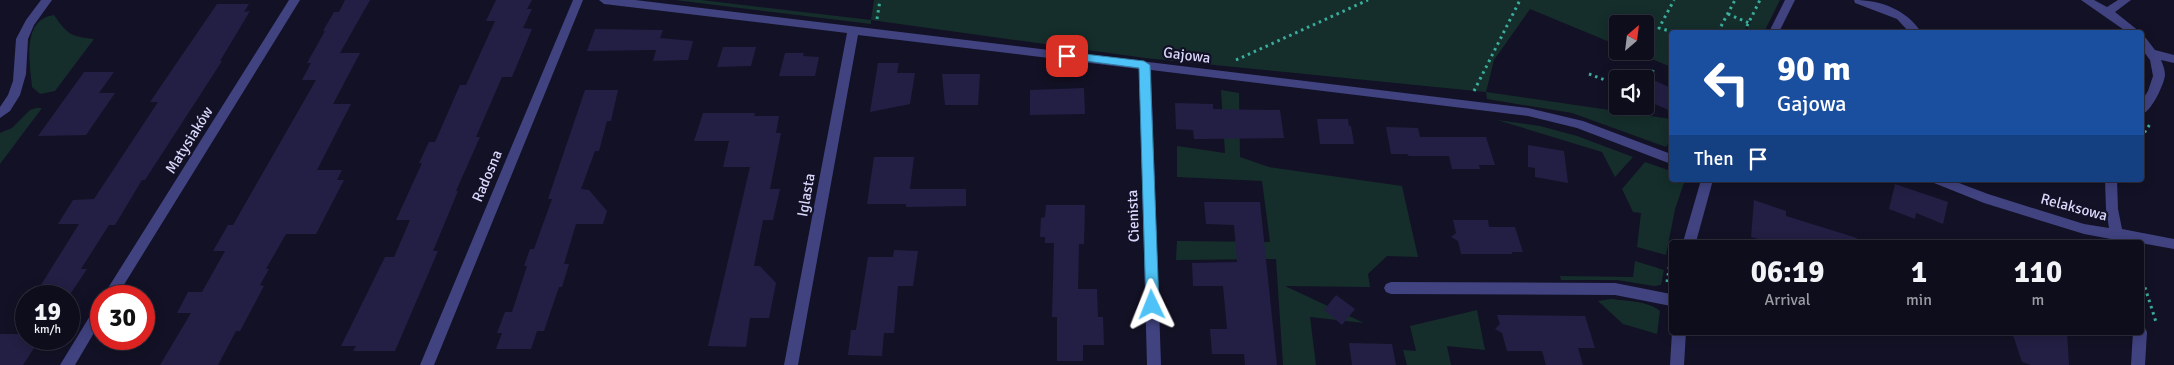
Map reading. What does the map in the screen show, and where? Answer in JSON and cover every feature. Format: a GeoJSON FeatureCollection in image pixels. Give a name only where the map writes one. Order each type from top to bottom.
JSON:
{"type":"FeatureCollection","features":[{"type":"Feature","properties":{"kind":"street"},"geometry":{"type":"LineString","coordinates":[[0,114],[11,103],[17,90],[20,77],[21,41],[26,28],[47,0]]}},
{"type":"Feature","properties":{"kind":"street","name":"Matysiaków"},"geometry":{"type":"LineString","coordinates":[[117,285],[295,0]]}},
{"type":"Feature","properties":{"kind":"street","name":"Radosna"},"geometry":{"type":"LineString","coordinates":[[427,365],[578,0]]}},
{"type":"Feature","properties":{"kind":"street","name":"Gajowa"},"geometry":{"type":"LineString","coordinates":[[604,0],[1528,112],[1570,122],[1669,157]]}},
{"type":"Feature","properties":{"kind":"street"},"geometry":{"type":"LineString","coordinates":[[1775,30],[1790,0]]}},
{"type":"Feature","properties":{"kind":"street"},"geometry":{"type":"LineString","coordinates":[[1859,0],[1896,14],[1905,20],[1913,30]]}},
{"type":"Feature","properties":{"kind":"street"},"geometry":{"type":"LineString","coordinates":[[2086,0],[2107,12],[2131,30]]}},
{"type":"Feature","properties":{"kind":"street"},"geometry":{"type":"LineString","coordinates":[[2107,12],[2126,0]]}},
{"type":"Feature","properties":{"kind":"street","name":"Iglasta"},"geometry":{"type":"LineString","coordinates":[[792,365],[853,30]]}},
{"type":"Feature","properties":{"kind":"street"},"geometry":{"type":"LineString","coordinates":[[2144,44],[2152,53],[2159,71],[2156,89],[2144,107]]}},
{"type":"Feature","properties":{"kind":"street"},"geometry":{"type":"LineString","coordinates":[[2152,53],[2174,59]]}},
{"type":"Feature","properties":{"kind":"street","name":"Cienista"},"geometry":{"type":"LineString","coordinates":[[1144,65],[1154,365]]}},
{"type":"Feature","properties":{"kind":"street"},"geometry":{"type":"LineString","coordinates":[[1690,240],[1706,182]]}},
{"type":"Feature","properties":{"kind":"street","name":"Relaksowa"},"geometry":{"type":"LineString","coordinates":[[1943,182],[1984,198],[2117,238],[2139,236],[2174,244]]}},
{"type":"Feature","properties":{"kind":"street","name":"Relaksowa"},"geometry":{"type":"LineString","coordinates":[[2111,182],[2112,209],[2117,238]]}},
{"type":"Feature","properties":{"kind":"street"},"geometry":{"type":"LineString","coordinates":[[1391,288],[1615,289],[1669,300]]}},
{"type":"Feature","properties":{"kind":"street"},"geometry":{"type":"LineString","coordinates":[[67,365],[90,328]]}},
{"type":"Feature","properties":{"kind":"street"},"geometry":{"type":"LineString","coordinates":[[1677,365],[1679,335]]}},
{"type":"Feature","properties":{"kind":"street"},"geometry":{"type":"LineString","coordinates":[[2138,365],[2140,335]]}},
{"type":"Feature","properties":{"kind":"path"},"geometry":{"type":"LineString","coordinates":[[1216,74],[1239,58],[1368,0]]}},
{"type":"Feature","properties":{"kind":"path"},"geometry":{"type":"LineString","coordinates":[[1468,104],[1520,0]]}},
{"type":"Feature","properties":{"kind":"path"},"geometry":{"type":"LineString","coordinates":[[1669,31],[1659,28],[1674,0]]}},
{"type":"Feature","properties":{"kind":"path"},"geometry":{"type":"LineString","coordinates":[[1719,30],[1735,0]]}},
{"type":"Feature","properties":{"kind":"path"},"geometry":{"type":"LineString","coordinates":[[1745,30],[1760,0]]}},
{"type":"Feature","properties":{"kind":"path"},"geometry":{"type":"LineString","coordinates":[[1728,14],[1749,23]]}},
{"type":"Feature","properties":{"kind":"path"},"geometry":{"type":"LineString","coordinates":[[1590,74],[1605,80]]}},
{"type":"Feature","properties":{"kind":"green space"},"geometry":{"type":"Polygon","coordinates":[[[675,0],[701,0],[871,20],[871,24],[675,0]]]}},
{"type":"Feature","properties":{"kind":"green space"},"geometry":{"type":"Polygon","coordinates":[[[874,0],[1780,0],[1765,30],[1747,30],[1753,18],[1744,30],[1669,30],[1669,66],[1654,60],[1654,15],[1609,15],[1609,42],[1530,9],[1494,60],[1486,92],[1145,58],[871,20],[874,0]]]}},
{"type":"Feature","properties":{"kind":"green space"},"geometry":{"type":"Polygon","coordinates":[[[54,15],[66,31],[80,37],[94,39],[55,91],[40,94],[32,87],[29,55],[30,44],[36,25],[43,18],[54,15]]]}},
{"type":"Feature","properties":{"kind":"green space"},"geometry":{"type":"Polygon","coordinates":[[[1221,90],[1239,93],[1240,157],[1269,167],[1402,186],[1418,257],[1387,256],[1368,274],[1370,287],[1285,286],[1364,323],[1310,317],[1316,365],[1283,365],[1276,259],[1176,260],[1177,241],[1270,242],[1262,181],[1177,177],[1177,146],[1225,153],[1221,90]]]}},
{"type":"Feature","properties":{"kind":"green space"},"geometry":{"type":"Polygon","coordinates":[[[1486,92],[1609,110],[1609,115],[1644,115],[1669,119],[1669,144],[1666,147],[1572,113],[1487,99],[1486,92]]]}},
{"type":"Feature","properties":{"kind":"green space"},"geometry":{"type":"Polygon","coordinates":[[[42,108],[0,164],[0,133],[12,128],[30,110],[42,108]]]}},
{"type":"Feature","properties":{"kind":"green space"},"geometry":{"type":"Polygon","coordinates":[[[1497,120],[1540,126],[1577,136],[1633,157],[1615,177],[1602,152],[1497,120]]]}},
{"type":"Feature","properties":{"kind":"green space"},"geometry":{"type":"Polygon","coordinates":[[[1645,162],[1669,170],[1669,182],[1684,183],[1675,209],[1666,255],[1637,247],[1641,213],[1633,212],[1622,189],[1645,162]]]}},
{"type":"Feature","properties":{"kind":"green space"},"geometry":{"type":"Polygon","coordinates":[[[1635,261],[1664,270],[1661,285],[1654,286],[1617,280],[1561,280],[1560,276],[1633,277],[1635,261]]]}},
{"type":"Feature","properties":{"kind":"green space"},"geometry":{"type":"Polygon","coordinates":[[[1611,299],[1643,303],[1660,311],[1657,334],[1623,324],[1598,301],[1611,299]]]}},
{"type":"Feature","properties":{"kind":"green space"},"geometry":{"type":"Polygon","coordinates":[[[1477,310],[1485,350],[1447,346],[1451,365],[1407,365],[1403,350],[1416,351],[1410,326],[1477,310]]]}},
{"type":"Feature","properties":{"kind":"building"},"geometry":{"type":"Polygon","coordinates":[[[345,0],[370,0],[340,53],[360,53],[333,104],[351,104],[317,170],[342,170],[337,180],[344,180],[316,234],[286,234],[266,269],[269,269],[260,285],[264,286],[240,331],[236,331],[218,365],[160,365],[191,313],[177,313],[188,292],[202,292],[225,251],[213,251],[228,225],[233,225],[316,80],[302,80],[311,63],[307,63],[334,12],[339,12],[345,0]]]}},
{"type":"Feature","properties":{"kind":"building"},"geometry":{"type":"Polygon","coordinates":[[[496,0],[532,0],[527,9],[532,9],[523,28],[532,29],[512,77],[502,77],[476,137],[480,137],[456,191],[458,191],[433,251],[438,251],[395,351],[353,351],[356,346],[341,346],[385,257],[394,257],[410,220],[396,220],[422,163],[419,163],[429,142],[435,142],[460,85],[466,85],[495,21],[486,21],[496,0]]]}},
{"type":"Feature","properties":{"kind":"building"},"geometry":{"type":"Polygon","coordinates":[[[217,4],[249,4],[244,12],[250,11],[220,61],[222,61],[145,180],[142,180],[115,225],[109,225],[81,269],[87,269],[76,285],[41,285],[79,224],[58,224],[73,200],[94,199],[158,102],[150,102],[217,4]]]}},
{"type":"Feature","properties":{"kind":"building"},"geometry":{"type":"Polygon","coordinates":[[[595,29],[663,30],[660,38],[693,41],[688,60],[653,61],[656,50],[587,51],[595,29]]]}},
{"type":"Feature","properties":{"kind":"building"},"geometry":{"type":"Polygon","coordinates":[[[723,47],[756,47],[751,66],[717,67],[723,47]]]}},
{"type":"Feature","properties":{"kind":"building"},"geometry":{"type":"Polygon","coordinates":[[[785,53],[804,53],[803,56],[819,57],[815,76],[779,76],[785,53]]]}},
{"type":"Feature","properties":{"kind":"building"},"geometry":{"type":"Polygon","coordinates":[[[878,63],[899,63],[897,73],[915,73],[910,104],[870,112],[878,63]]]}},
{"type":"Feature","properties":{"kind":"building"},"geometry":{"type":"Polygon","coordinates":[[[84,72],[114,72],[99,93],[115,93],[86,135],[38,136],[84,72]]]}},
{"type":"Feature","properties":{"kind":"building"},"geometry":{"type":"Polygon","coordinates":[[[942,74],[980,74],[978,105],[945,105],[942,74]]]}},
{"type":"Feature","properties":{"kind":"building"},"geometry":{"type":"Polygon","coordinates":[[[1654,80],[1669,87],[1669,110],[1654,104],[1654,80]]]}},
{"type":"Feature","properties":{"kind":"building"},"geometry":{"type":"Polygon","coordinates":[[[1084,88],[1085,114],[1030,115],[1030,90],[1084,88]]]}},
{"type":"Feature","properties":{"kind":"building"},"geometry":{"type":"Polygon","coordinates":[[[585,90],[618,90],[611,121],[607,121],[599,151],[595,151],[581,189],[589,190],[607,211],[603,224],[576,224],[564,264],[569,264],[562,287],[559,287],[544,331],[537,331],[531,349],[496,349],[502,333],[497,333],[505,312],[512,312],[527,266],[524,266],[530,249],[534,249],[552,199],[548,199],[585,90]]]}},
{"type":"Feature","properties":{"kind":"building"},"geometry":{"type":"Polygon","coordinates":[[[1175,103],[1213,104],[1213,109],[1280,110],[1284,138],[1194,139],[1193,130],[1176,129],[1175,103]]]}},
{"type":"Feature","properties":{"kind":"building"},"geometry":{"type":"Polygon","coordinates":[[[703,113],[755,113],[754,116],[779,116],[776,133],[781,133],[770,189],[780,189],[773,220],[763,220],[754,266],[760,266],[776,283],[769,318],[750,318],[746,347],[708,346],[750,167],[723,167],[729,141],[694,141],[703,113]]]}},
{"type":"Feature","properties":{"kind":"building"},"geometry":{"type":"Polygon","coordinates":[[[1317,119],[1348,119],[1354,144],[1320,144],[1317,119]]]}},
{"type":"Feature","properties":{"kind":"building"},"geometry":{"type":"Polygon","coordinates":[[[1386,127],[1418,128],[1420,137],[1486,137],[1495,165],[1479,165],[1480,169],[1452,169],[1449,156],[1391,154],[1386,127]]]}},
{"type":"Feature","properties":{"kind":"building"},"geometry":{"type":"Polygon","coordinates":[[[1528,145],[1564,151],[1568,183],[1535,177],[1535,168],[1528,167],[1528,145]]]}},
{"type":"Feature","properties":{"kind":"building"},"geometry":{"type":"Polygon","coordinates":[[[874,157],[914,157],[910,189],[966,189],[966,206],[906,207],[906,204],[867,204],[874,157]]]}},
{"type":"Feature","properties":{"kind":"building"},"geometry":{"type":"Polygon","coordinates":[[[1895,184],[1948,202],[1943,224],[1916,213],[1915,219],[1889,209],[1895,184]]]}},
{"type":"Feature","properties":{"kind":"building"},"geometry":{"type":"Polygon","coordinates":[[[1754,200],[1786,211],[1786,216],[1857,238],[1856,240],[1762,240],[1751,237],[1754,200]]]}},
{"type":"Feature","properties":{"kind":"building"},"geometry":{"type":"Polygon","coordinates":[[[1204,202],[1260,202],[1277,365],[1245,365],[1244,354],[1212,354],[1210,329],[1227,329],[1223,286],[1193,286],[1192,263],[1237,262],[1234,225],[1206,224],[1204,202]]]}},
{"type":"Feature","properties":{"kind":"building"},"geometry":{"type":"Polygon","coordinates":[[[1046,205],[1085,205],[1084,244],[1079,244],[1078,289],[1097,289],[1098,317],[1103,317],[1104,345],[1083,345],[1083,361],[1057,361],[1057,317],[1052,317],[1054,243],[1045,243],[1045,237],[1040,237],[1041,218],[1045,217],[1046,205]]]}},
{"type":"Feature","properties":{"kind":"building"},"geometry":{"type":"Polygon","coordinates":[[[1453,220],[1488,220],[1489,227],[1515,227],[1523,252],[1512,252],[1512,254],[1461,254],[1458,241],[1451,237],[1456,233],[1453,220]]]}},
{"type":"Feature","properties":{"kind":"building"},"geometry":{"type":"Polygon","coordinates":[[[894,250],[918,251],[913,286],[898,286],[894,333],[884,333],[882,356],[848,355],[851,330],[856,330],[868,257],[893,257],[894,250]]]}},
{"type":"Feature","properties":{"kind":"building"},"geometry":{"type":"Polygon","coordinates":[[[1336,295],[1355,309],[1342,325],[1324,310],[1336,295]]]}},
{"type":"Feature","properties":{"kind":"building"},"geometry":{"type":"Polygon","coordinates":[[[1497,315],[1585,316],[1595,348],[1578,348],[1583,365],[1546,365],[1542,351],[1507,351],[1502,333],[1495,329],[1500,324],[1497,315]]]}},
{"type":"Feature","properties":{"kind":"building"},"geometry":{"type":"Polygon","coordinates":[[[0,334],[15,334],[15,350],[33,350],[23,365],[0,365],[0,334]]]}},
{"type":"Feature","properties":{"kind":"building"},"geometry":{"type":"Polygon","coordinates":[[[2013,335],[2067,335],[2069,365],[2031,365],[2022,362],[2013,335]]]}},
{"type":"Feature","properties":{"kind":"building"},"geometry":{"type":"Polygon","coordinates":[[[1349,343],[1392,344],[1396,365],[1352,365],[1349,343]]]}},
{"type":"Feature","properties":{"kind":"route"},"geometry":{"type":"LineString","coordinates":[[1067,56],[1144,65],[1152,305]]}}]}
